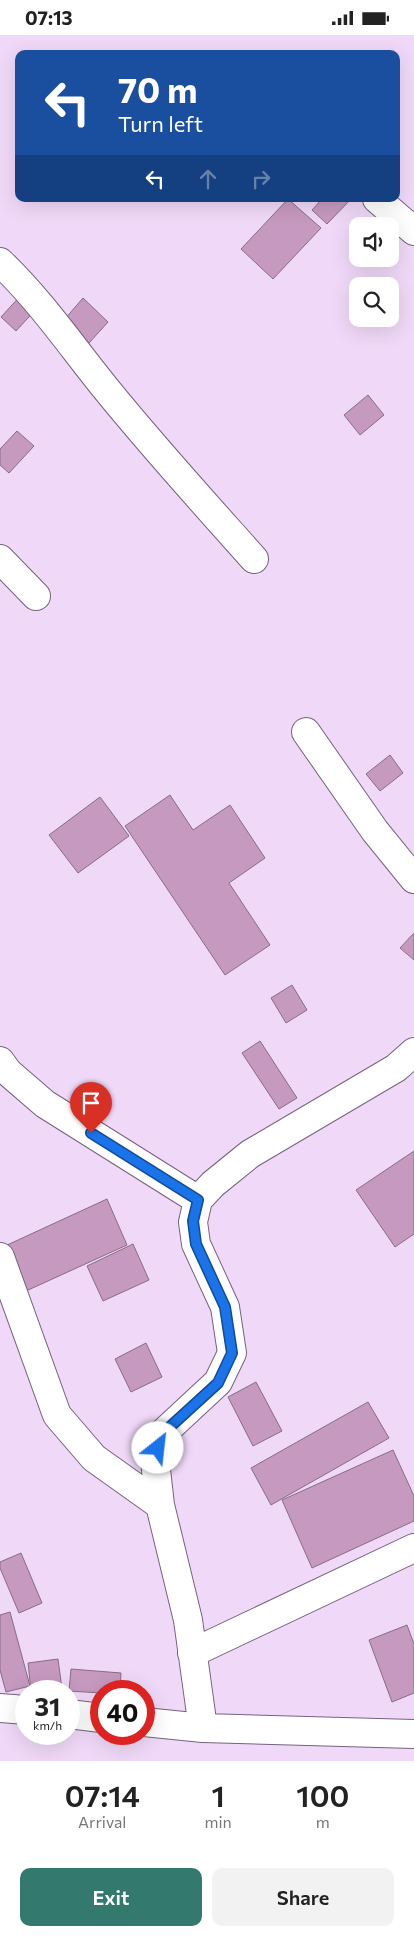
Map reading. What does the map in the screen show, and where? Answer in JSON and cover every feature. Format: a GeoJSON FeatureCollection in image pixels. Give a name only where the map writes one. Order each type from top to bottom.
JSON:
{"type":"FeatureCollection","features":[{"type":"Feature","properties":{"kind":"street"},"geometry":{"type":"LineString","coordinates":[[380,202],[414,231]]}},
{"type":"Feature","properties":{"kind":"street"},"geometry":{"type":"LineString","coordinates":[[0,262],[19,280],[108,391],[254,559]]}},
{"type":"Feature","properties":{"kind":"street"},"geometry":{"type":"LineString","coordinates":[[0,559],[36,595]]}},
{"type":"Feature","properties":{"kind":"street"},"geometry":{"type":"LineString","coordinates":[[306,732],[375,831],[414,879]]}},
{"type":"Feature","properties":{"kind":"street"},"geometry":{"type":"LineString","coordinates":[[203,1728],[188,1620],[160,1505],[155,1461],[161,1435],[218,1383],[232,1353],[225,1307],[196,1244],[193,1221],[198,1200],[213,1184],[250,1154],[396,1068],[414,1052]]}},
{"type":"Feature","properties":{"kind":"street"},"geometry":{"type":"LineString","coordinates":[[0,1061],[8,1072],[45,1104],[198,1200]]}},
{"type":"Feature","properties":{"kind":"street"},"geometry":{"type":"LineString","coordinates":[[0,1257],[57,1415],[94,1457],[160,1505]]}},
{"type":"Feature","properties":{"kind":"street"},"geometry":{"type":"LineString","coordinates":[[192,1653],[414,1548]]}},
{"type":"Feature","properties":{"kind":"street"},"geometry":{"type":"LineString","coordinates":[[0,1707],[15,1709]]}},
{"type":"Feature","properties":{"kind":"street"},"geometry":{"type":"LineString","coordinates":[[155,1723],[203,1728],[414,1734]]}},
{"type":"Feature","properties":{"kind":"building"},"geometry":{"type":"Polygon","coordinates":[[[285,202],[291,202],[321,228],[273,279],[241,249],[285,202]]]}},
{"type":"Feature","properties":{"kind":"building"},"geometry":{"type":"Polygon","coordinates":[[[319,202],[348,202],[327,224],[312,210],[319,202]]]}},
{"type":"Feature","properties":{"kind":"building"},"geometry":{"type":"Polygon","coordinates":[[[23,293],[38,307],[16,331],[1,317],[23,293]]]}},
{"type":"Feature","properties":{"kind":"building"},"geometry":{"type":"Polygon","coordinates":[[[83,298],[108,322],[89,343],[64,320],[83,298]]]}},
{"type":"Feature","properties":{"kind":"building"},"geometry":{"type":"Polygon","coordinates":[[[368,395],[384,415],[360,435],[344,415],[368,395]]]}},
{"type":"Feature","properties":{"kind":"building"},"geometry":{"type":"Polygon","coordinates":[[[17,431],[34,446],[9,473],[0,465],[0,449],[17,431]]]}},
{"type":"Feature","properties":{"kind":"building"},"geometry":{"type":"Polygon","coordinates":[[[390,755],[403,773],[380,791],[366,774],[390,755]]]}},
{"type":"Feature","properties":{"kind":"building"},"geometry":{"type":"Polygon","coordinates":[[[170,795],[193,830],[230,805],[265,858],[229,883],[270,945],[225,975],[125,826],[170,795]]]}},
{"type":"Feature","properties":{"kind":"building"},"geometry":{"type":"Polygon","coordinates":[[[100,797],[129,836],[78,873],[49,835],[100,797]]]}},
{"type":"Feature","properties":{"kind":"building"},"geometry":{"type":"Polygon","coordinates":[[[414,933],[414,960],[400,948],[414,933]]]}},
{"type":"Feature","properties":{"kind":"building"},"geometry":{"type":"Polygon","coordinates":[[[292,985],[307,1010],[286,1023],[271,998],[292,985]]]}},
{"type":"Feature","properties":{"kind":"building"},"geometry":{"type":"Polygon","coordinates":[[[260,1041],[297,1098],[279,1109],[242,1053],[260,1041]]]}},
{"type":"Feature","properties":{"kind":"building"},"geometry":{"type":"Polygon","coordinates":[[[414,1151],[414,1234],[395,1247],[356,1190],[414,1151]]]}},
{"type":"Feature","properties":{"kind":"building"},"geometry":{"type":"Polygon","coordinates":[[[107,1199],[127,1245],[26,1291],[5,1246],[107,1199]]]}},
{"type":"Feature","properties":{"kind":"building"},"geometry":{"type":"Polygon","coordinates":[[[133,1244],[149,1280],[103,1301],[87,1266],[133,1244]]]}},
{"type":"Feature","properties":{"kind":"building"},"geometry":{"type":"Polygon","coordinates":[[[146,1343],[162,1377],[131,1392],[115,1359],[146,1343]]]}},
{"type":"Feature","properties":{"kind":"building"},"geometry":{"type":"Polygon","coordinates":[[[256,1382],[282,1431],[253,1446],[228,1397],[256,1382]]]}},
{"type":"Feature","properties":{"kind":"building"},"geometry":{"type":"Polygon","coordinates":[[[368,1402],[389,1438],[271,1505],[251,1468],[368,1402]]]}},
{"type":"Feature","properties":{"kind":"building"},"geometry":{"type":"Polygon","coordinates":[[[393,1450],[414,1496],[414,1521],[312,1568],[282,1500],[393,1450]]]}},
{"type":"Feature","properties":{"kind":"building"},"geometry":{"type":"Polygon","coordinates":[[[21,1553],[42,1603],[19,1613],[0,1568],[0,1562],[21,1553]]]}},
{"type":"Feature","properties":{"kind":"building"},"geometry":{"type":"Polygon","coordinates":[[[10,1612],[28,1680],[15,1680],[15,1690],[6,1692],[0,1670],[0,1615],[10,1612]]]}},
{"type":"Feature","properties":{"kind":"building"},"geometry":{"type":"Polygon","coordinates":[[[407,1625],[414,1644],[414,1693],[392,1702],[369,1640],[407,1625]]]}},
{"type":"Feature","properties":{"kind":"building"},"geometry":{"type":"Polygon","coordinates":[[[58,1659],[61,1680],[30,1680],[28,1663],[58,1659]]]}},
{"type":"Feature","properties":{"kind":"building"},"geometry":{"type":"Polygon","coordinates":[[[71,1669],[121,1673],[121,1680],[90,1680],[90,1692],[80,1692],[80,1680],[70,1680],[71,1669]]]}},
{"type":"Feature","properties":{"kind":"route"},"geometry":{"type":"LineString","coordinates":[[91,1133],[198,1200],[193,1221],[196,1244],[225,1307],[232,1353],[218,1383],[161,1435],[158,1448]]}}]}
